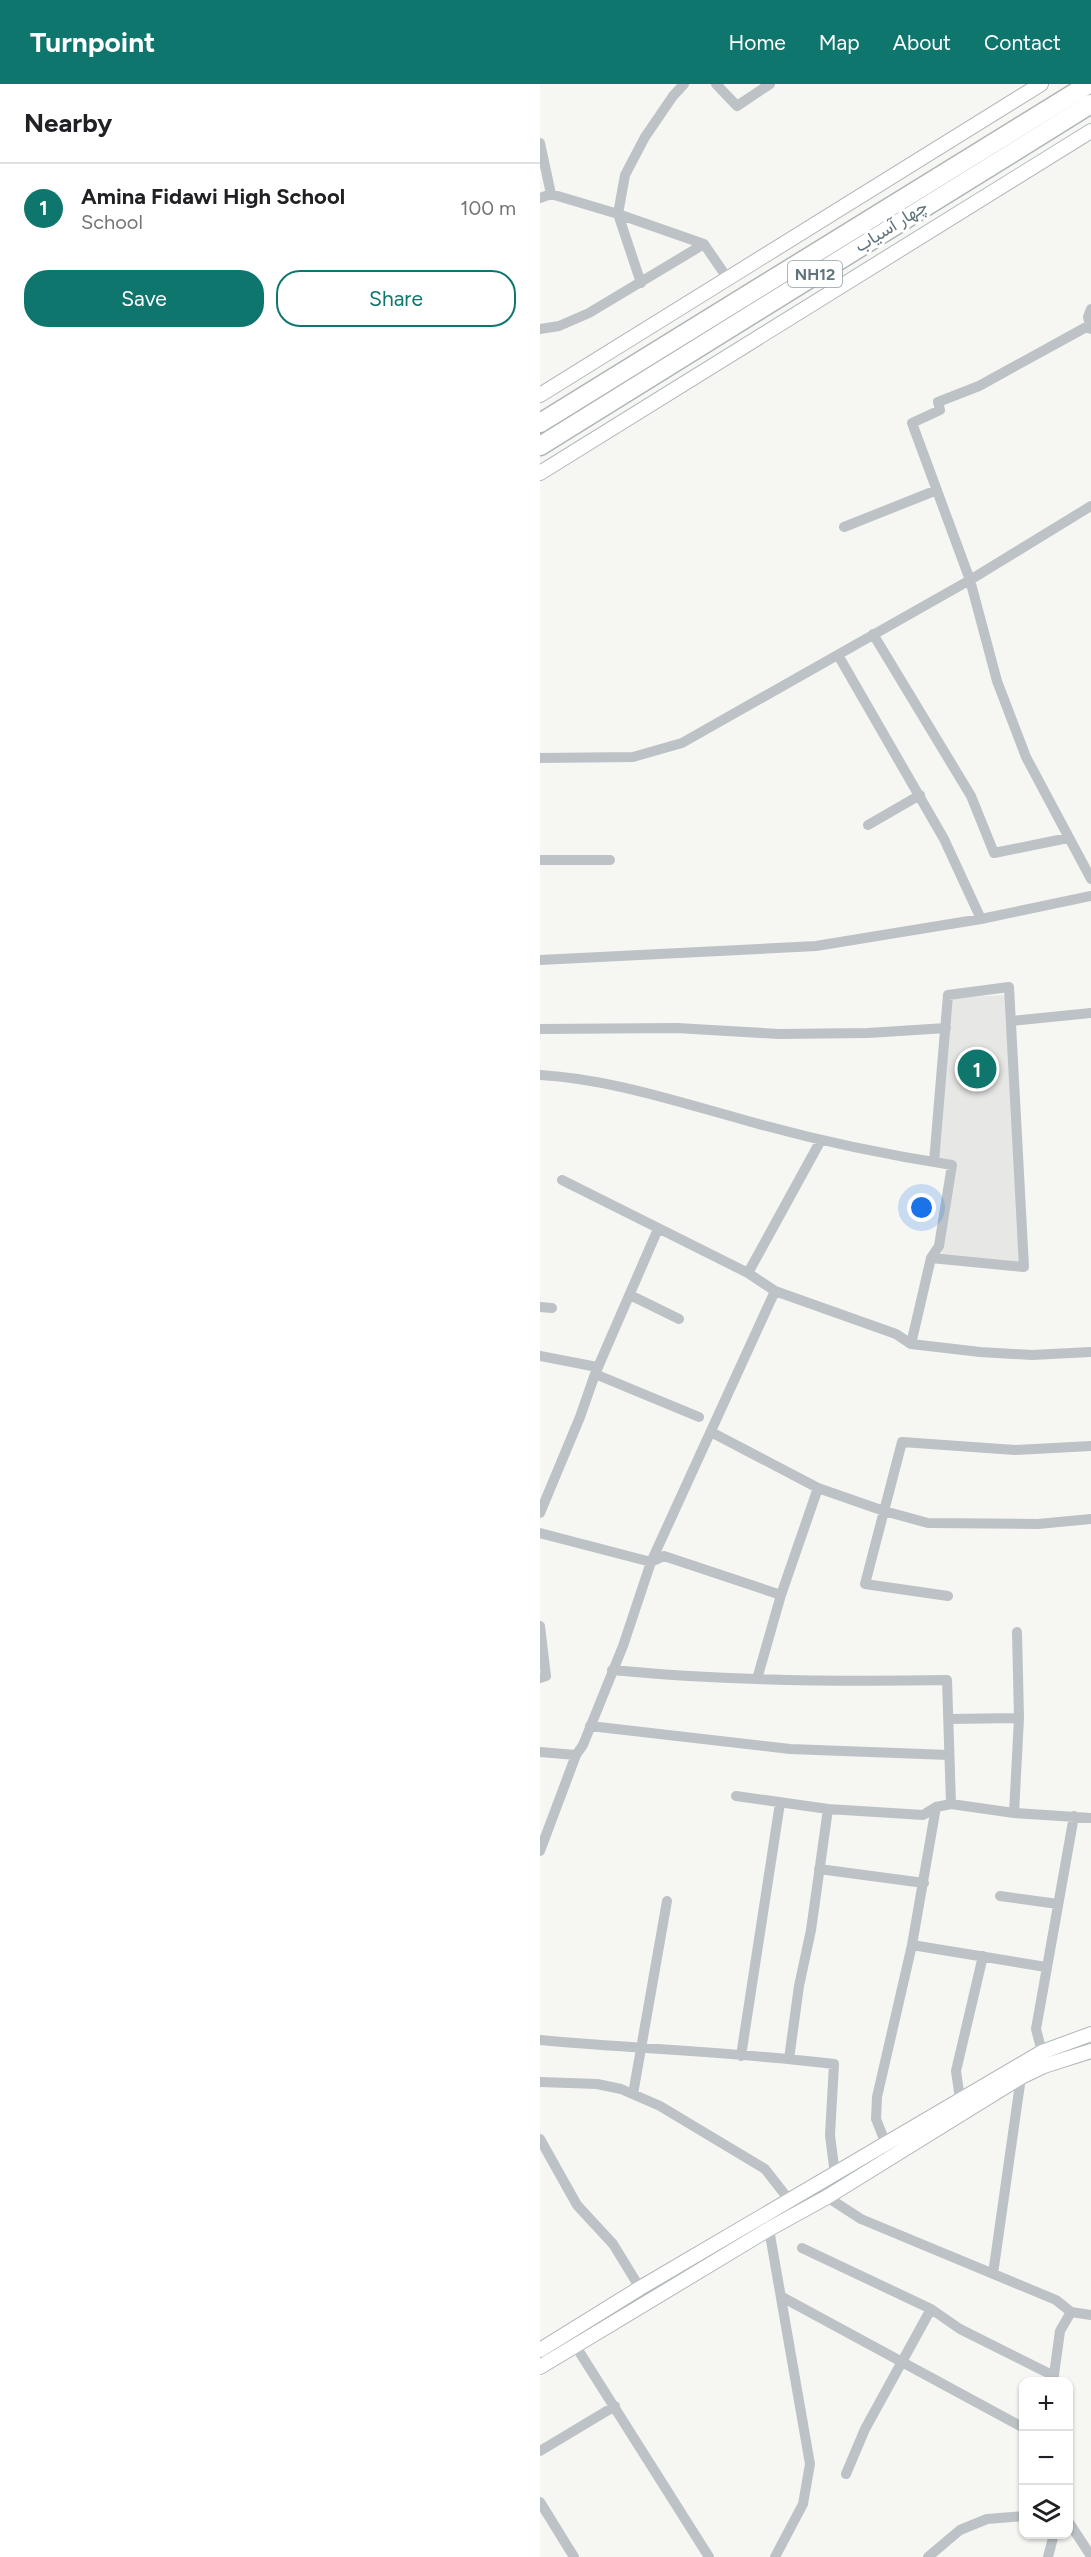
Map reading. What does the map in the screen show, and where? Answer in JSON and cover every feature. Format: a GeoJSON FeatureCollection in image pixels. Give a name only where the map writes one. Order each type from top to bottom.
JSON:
{"type":"FeatureCollection","features":[{"type":"Feature","properties":{"kind":"highway","name":"چهار آسیاب"},"geometry":{"type":"LineString","coordinates":[[545,420],[1089,84]]}},
{"type":"Feature","properties":{"kind":"highway","name":"چهار آسیاب"},"geometry":{"type":"LineString","coordinates":[[540,446],[1091,104]]}},
{"type":"Feature","properties":{"kind":"highway"},"geometry":{"type":"LineString","coordinates":[[545,420],[558,434]]}},
{"type":"Feature","properties":{"kind":"main road"},"geometry":{"type":"LineString","coordinates":[[540,395],[1041,84]]}},
{"type":"Feature","properties":{"kind":"main road"},"geometry":{"type":"LineString","coordinates":[[540,473],[1091,131]]}},
{"type":"Feature","properties":{"kind":"main road"},"geometry":{"type":"LineString","coordinates":[[540,2350],[640,2288],[835,2175],[960,2099],[1042,2052],[1091,2034]]}},
{"type":"Feature","properties":{"kind":"main road"},"geometry":{"type":"LineString","coordinates":[[540,2367],[769,2229],[827,2197],[1021,2077],[1044,2066],[1091,2051]]}},
{"type":"Feature","properties":{"kind":"street"},"geometry":{"type":"LineString","coordinates":[[641,283],[618,214],[625,175],[645,137],[684,84]]}},
{"type":"Feature","properties":{"kind":"street"},"geometry":{"type":"LineString","coordinates":[[716,84],[737,106],[770,84]]}},
{"type":"Feature","properties":{"kind":"street"},"geometry":{"type":"LineString","coordinates":[[540,143],[551,194]]}},
{"type":"Feature","properties":{"kind":"street"},"geometry":{"type":"LineString","coordinates":[[540,198],[551,194],[618,214],[704,244],[728,279]]}},
{"type":"Feature","properties":{"kind":"street"},"geometry":{"type":"LineString","coordinates":[[540,329],[559,326],[589,313],[704,244]]}},
{"type":"Feature","properties":{"kind":"street"},"geometry":{"type":"LineString","coordinates":[[1091,309],[1090,327],[979,386],[938,402],[940,410],[913,423],[970,580],[998,681],[1022,747],[1091,879]]}},
{"type":"Feature","properties":{"kind":"street"},"geometry":{"type":"LineString","coordinates":[[844,527],[937,490]]}},
{"type":"Feature","properties":{"kind":"street"},"geometry":{"type":"LineString","coordinates":[[540,758],[633,757],[682,743],[970,580],[1091,506]]}},
{"type":"Feature","properties":{"kind":"street"},"geometry":{"type":"LineString","coordinates":[[873,634],[970,796],[994,853],[1068,838]]}},
{"type":"Feature","properties":{"kind":"street"},"geometry":{"type":"LineString","coordinates":[[838,655],[944,839],[981,920]]}},
{"type":"Feature","properties":{"kind":"street"},"geometry":{"type":"LineString","coordinates":[[868,825],[920,795]]}},
{"type":"Feature","properties":{"kind":"street"},"geometry":{"type":"LineString","coordinates":[[540,860],[610,860]]}},
{"type":"Feature","properties":{"kind":"street"},"geometry":{"type":"LineString","coordinates":[[540,960],[816,946],[981,920],[1091,896]]}},
{"type":"Feature","properties":{"kind":"street"},"geometry":{"type":"LineString","coordinates":[[930,1258],[1024,1267],[1010,987],[948,995],[934,1162]]}},
{"type":"Feature","properties":{"kind":"street"},"geometry":{"type":"LineString","coordinates":[[1011,1021],[1091,1012]]}},
{"type":"Feature","properties":{"kind":"street"},"geometry":{"type":"LineString","coordinates":[[540,1029],[677,1029],[779,1034],[868,1033],[946,1028]]}},
{"type":"Feature","properties":{"kind":"street"},"geometry":{"type":"LineString","coordinates":[[540,1075],[608,1084],[821,1140],[952,1165],[939,1246],[930,1258],[910,1344]]}},
{"type":"Feature","properties":{"kind":"street"},"geometry":{"type":"LineString","coordinates":[[748,1273],[821,1140]]}},
{"type":"Feature","properties":{"kind":"street"},"geometry":{"type":"LineString","coordinates":[[562,1180],[748,1273],[775,1292],[896,1334],[910,1344],[1022,1354],[1091,1352]]}},
{"type":"Feature","properties":{"kind":"street"},"geometry":{"type":"LineString","coordinates":[[540,1513],[580,1417],[596,1371],[658,1229]]}},
{"type":"Feature","properties":{"kind":"street"},"geometry":{"type":"LineString","coordinates":[[540,1851],[576,1755],[583,1745],[623,1646],[651,1562],[775,1292]]}},
{"type":"Feature","properties":{"kind":"street"},"geometry":{"type":"LineString","coordinates":[[630,1294],[679,1319]]}},
{"type":"Feature","properties":{"kind":"street"},"geometry":{"type":"LineString","coordinates":[[540,1307],[552,1308]]}},
{"type":"Feature","properties":{"kind":"street"},"geometry":{"type":"LineString","coordinates":[[540,1356],[596,1371],[699,1417]]}},
{"type":"Feature","properties":{"kind":"street"},"geometry":{"type":"LineString","coordinates":[[711,1432],[818,1488],[928,1524],[1038,1524],[1091,1519]]}},
{"type":"Feature","properties":{"kind":"street"},"geometry":{"type":"LineString","coordinates":[[948,1596],[865,1584],[902,1442],[1015,1450],[1091,1446]]}},
{"type":"Feature","properties":{"kind":"street"},"geometry":{"type":"LineString","coordinates":[[757,1679],[781,1595],[818,1488]]}},
{"type":"Feature","properties":{"kind":"street"},"geometry":{"type":"LineString","coordinates":[[540,1533],[651,1562],[664,1556],[781,1595]]}},
{"type":"Feature","properties":{"kind":"street"},"geometry":{"type":"LineString","coordinates":[[540,1626],[546,1676],[540,1678]]}},
{"type":"Feature","properties":{"kind":"street"},"geometry":{"type":"LineString","coordinates":[[1014,1813],[1019,1718],[1017,1632]]}},
{"type":"Feature","properties":{"kind":"street"},"geometry":{"type":"LineString","coordinates":[[612,1670],[696,1678],[947,1680],[951,1804]]}},
{"type":"Feature","properties":{"kind":"street"},"geometry":{"type":"LineString","coordinates":[[949,1719],[1019,1718]]}},
{"type":"Feature","properties":{"kind":"street"},"geometry":{"type":"LineString","coordinates":[[590,1726],[790,1749],[949,1755]]}},
{"type":"Feature","properties":{"kind":"street"},"geometry":{"type":"LineString","coordinates":[[540,1752],[576,1755]]}},
{"type":"Feature","properties":{"kind":"street"},"geometry":{"type":"LineString","coordinates":[[736,1796],[828,1809],[923,1815],[936,1807],[951,1804],[1014,1813],[1091,1818]]}},
{"type":"Feature","properties":{"kind":"street"},"geometry":{"type":"LineString","coordinates":[[741,2056],[780,1803]]}},
{"type":"Feature","properties":{"kind":"street"},"geometry":{"type":"LineString","coordinates":[[886,2144],[876,2119],[877,2097],[912,1945],[936,1807]]}},
{"type":"Feature","properties":{"kind":"street"},"geometry":{"type":"LineString","coordinates":[[789,2059],[799,1986],[811,1930],[828,1809]]}},
{"type":"Feature","properties":{"kind":"street"},"geometry":{"type":"LineString","coordinates":[[1042,2052],[1036,2029],[1074,1816]]}},
{"type":"Feature","properties":{"kind":"street"},"geometry":{"type":"LineString","coordinates":[[819,1869],[924,1883]]}},
{"type":"Feature","properties":{"kind":"street"},"geometry":{"type":"LineString","coordinates":[[1000,1896],[1058,1904]]}},
{"type":"Feature","properties":{"kind":"street"},"geometry":{"type":"LineString","coordinates":[[633,2094],[667,1901]]}},
{"type":"Feature","properties":{"kind":"street"},"geometry":{"type":"LineString","coordinates":[[912,1945],[1046,1967]]}},
{"type":"Feature","properties":{"kind":"street"},"geometry":{"type":"LineString","coordinates":[[960,2099],[956,2071],[983,1956]]}},
{"type":"Feature","properties":{"kind":"street"},"geometry":{"type":"LineString","coordinates":[[540,2040],[834,2064],[830,2135],[835,2175]]}},
{"type":"Feature","properties":{"kind":"street"},"geometry":{"type":"LineString","coordinates":[[993,2274],[1021,2077]]}},
{"type":"Feature","properties":{"kind":"street"},"geometry":{"type":"LineString","coordinates":[[540,2082],[597,2084],[633,2094],[660,2106],[765,2169],[790,2201]]}},
{"type":"Feature","properties":{"kind":"street"},"geometry":{"type":"LineString","coordinates":[[540,2139],[577,2205],[613,2244],[640,2288]]}},
{"type":"Feature","properties":{"kind":"street"},"geometry":{"type":"LineString","coordinates":[[827,2197],[861,2218],[1056,2300],[1071,2312],[1091,2314]]}},
{"type":"Feature","properties":{"kind":"street"},"geometry":{"type":"LineString","coordinates":[[769,2229],[810,2464],[802,2504],[775,2557]]}},
{"type":"Feature","properties":{"kind":"street"},"geometry":{"type":"LineString","coordinates":[[802,2248],[931,2310],[960,2329],[1050,2377]]}},
{"type":"Feature","properties":{"kind":"street"},"geometry":{"type":"LineString","coordinates":[[782,2298],[1019,2426]]}},
{"type":"Feature","properties":{"kind":"street"},"geometry":{"type":"LineString","coordinates":[[846,2474],[865,2428],[931,2310]]}},
{"type":"Feature","properties":{"kind":"street"},"geometry":{"type":"LineString","coordinates":[[1054,2377],[1060,2331],[1071,2312]]}},
{"type":"Feature","properties":{"kind":"street"},"geometry":{"type":"LineString","coordinates":[[575,2345],[709,2557]]}},
{"type":"Feature","properties":{"kind":"street"},"geometry":{"type":"LineString","coordinates":[[540,2451],[615,2406]]}},
{"type":"Feature","properties":{"kind":"street"},"geometry":{"type":"LineString","coordinates":[[540,2502],[574,2557]]}},
{"type":"Feature","properties":{"kind":"street"},"geometry":{"type":"LineString","coordinates":[[928,2557],[960,2530],[987,2518],[1019,2516]]}},
{"type":"Feature","properties":{"kind":"street"},"geometry":{"type":"LineString","coordinates":[[1073,2529],[1091,2556]]}},
{"type":"Feature","properties":{"kind":"street"},"geometry":{"type":"LineString","coordinates":[[1048,2557],[1053,2539]]}},
{"type":"Feature","properties":{"kind":"shaded area"},"geometry":{"type":"Polygon","coordinates":[[[1005,995],[1021,1265],[941,1256],[954,1163],[935,1160],[952,998],[1005,995]]]}},
{"type":"Feature","properties":{"kind":"place","name":"Amina Fidawi High School"},"geometry":{"type":"Point","coordinates":[977,1069]}}]}
